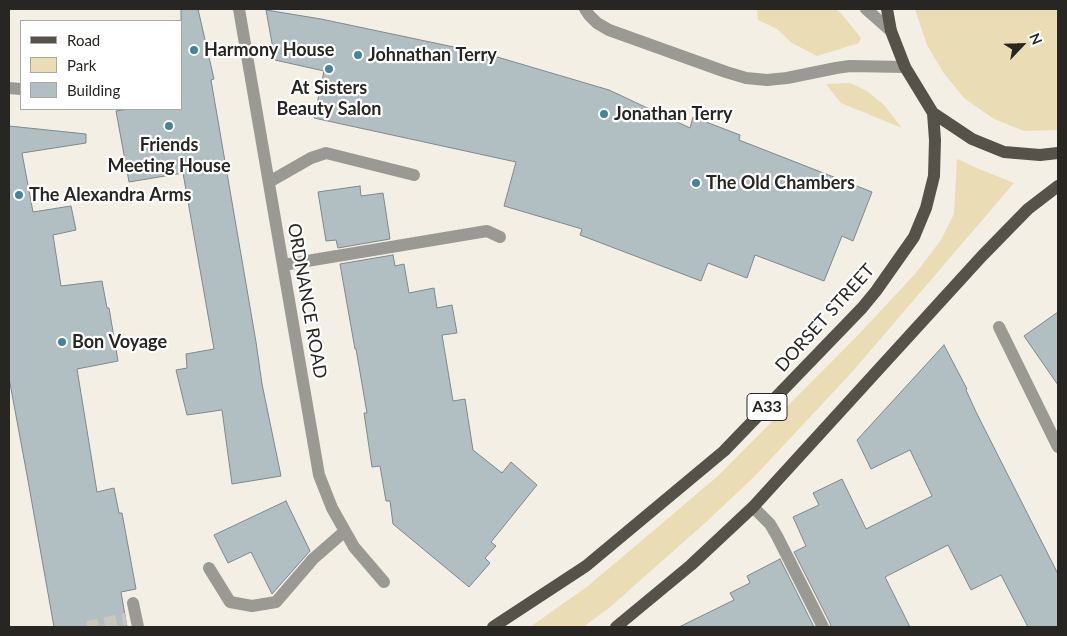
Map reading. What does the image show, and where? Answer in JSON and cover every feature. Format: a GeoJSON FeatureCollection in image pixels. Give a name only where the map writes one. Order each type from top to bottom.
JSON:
{"type":"FeatureCollection","features":[{"type":"Feature","properties":{"kind":"main road"},"geometry":{"type":"LineString","coordinates":[[887,9],[891,31],[905,68],[934,113],[972,139],[1004,152],[1040,155],[1058,153]]}},
{"type":"Feature","properties":{"kind":"main road","name":"DORSET STREET"},"geometry":{"type":"LineString","coordinates":[[493,627],[586,566],[724,451],[862,308],[914,237],[926,208],[934,176],[934,113]]}},
{"type":"Feature","properties":{"kind":"main road"},"geometry":{"type":"LineString","coordinates":[[616,627],[691,565],[753,507],[982,256],[1028,209],[1058,186]]}},
{"type":"Feature","properties":{"kind":"street","name":"ORDNANCE ROAD"},"geometry":{"type":"LineString","coordinates":[[239,9],[319,475],[332,508],[354,546],[384,582]]}},
{"type":"Feature","properties":{"kind":"street"},"geometry":{"type":"LineString","coordinates":[[585,9],[597,23],[609,30],[746,78],[767,80],[787,78],[850,66],[905,68]]}},
{"type":"Feature","properties":{"kind":"street"},"geometry":{"type":"LineString","coordinates":[[866,9],[891,31]]}},
{"type":"Feature","properties":{"kind":"street"},"geometry":{"type":"LineString","coordinates":[[270,182],[311,158],[326,153],[414,175]]}},
{"type":"Feature","properties":{"kind":"street"},"geometry":{"type":"LineString","coordinates":[[283,264],[487,231],[500,237]]}},
{"type":"Feature","properties":{"kind":"street"},"geometry":{"type":"LineString","coordinates":[[998,327],[1058,447]]}},
{"type":"Feature","properties":{"kind":"street"},"geometry":{"type":"LineString","coordinates":[[753,507],[770,524],[777,536],[822,627]]}},
{"type":"Feature","properties":{"kind":"street"},"geometry":{"type":"LineString","coordinates":[[209,568],[230,602],[252,606],[276,602],[313,559],[345,531]]}},
{"type":"Feature","properties":{"kind":"street"},"geometry":{"type":"LineString","coordinates":[[133,603],[133,621]]}},
{"type":"Feature","properties":{"kind":"green space"},"geometry":{"type":"Polygon","coordinates":[[[757,9],[835,9],[841,13],[861,38],[859,43],[817,56],[792,43],[777,29],[758,20],[757,9]]]}},
{"type":"Feature","properties":{"kind":"green space"},"geometry":{"type":"Polygon","coordinates":[[[915,9],[1058,9],[1058,130],[1024,131],[994,119],[964,98],[943,72],[927,45],[915,9]]]}},
{"type":"Feature","properties":{"kind":"green space"},"geometry":{"type":"Polygon","coordinates":[[[850,83],[867,91],[884,105],[902,128],[841,103],[826,84],[850,83]]]}},
{"type":"Feature","properties":{"kind":"green space"},"geometry":{"type":"Polygon","coordinates":[[[957,159],[1014,183],[853,371],[754,477],[609,608],[583,627],[530,627],[588,586],[718,476],[860,333],[915,274],[941,240],[954,214],[957,159]]]}},
{"type":"Feature","properties":{"kind":"building"},"geometry":{"type":"Polygon","coordinates":[[[181,9],[198,9],[214,79],[211,80],[262,384],[281,476],[232,484],[222,410],[187,415],[176,370],[187,368],[186,354],[214,349],[183,173],[129,182],[116,111],[182,110],[181,9]]]}},
{"type":"Feature","properties":{"kind":"building"},"geometry":{"type":"Polygon","coordinates":[[[266,10],[321,19],[487,54],[609,90],[690,128],[693,117],[740,135],[739,140],[872,192],[853,241],[842,236],[824,281],[755,255],[747,278],[708,263],[701,281],[580,235],[582,229],[504,206],[516,162],[314,118],[324,71],[275,60],[266,10]]]}},
{"type":"Feature","properties":{"kind":"building"},"geometry":{"type":"Polygon","coordinates":[[[9,126],[86,134],[86,143],[22,153],[33,212],[71,206],[76,230],[53,235],[61,286],[102,281],[107,308],[109,308],[118,361],[77,369],[97,492],[114,488],[119,513],[122,513],[136,589],[121,592],[127,627],[54,627],[9,378],[9,126]]]}},
{"type":"Feature","properties":{"kind":"building"},"geometry":{"type":"Polygon","coordinates":[[[360,186],[361,196],[383,193],[390,239],[338,248],[336,240],[326,241],[318,192],[360,186]]]}},
{"type":"Feature","properties":{"kind":"building"},"geometry":{"type":"Polygon","coordinates":[[[393,255],[395,266],[404,264],[409,293],[434,288],[437,308],[452,305],[457,333],[442,335],[453,401],[465,399],[473,450],[502,473],[511,462],[537,485],[491,542],[496,546],[485,558],[490,563],[469,587],[393,524],[390,501],[386,501],[380,466],[372,467],[364,413],[367,413],[340,264],[393,255]]]}},
{"type":"Feature","properties":{"kind":"building"},"geometry":{"type":"Polygon","coordinates":[[[1058,312],[1058,385],[1024,336],[1058,312]]]}},
{"type":"Feature","properties":{"kind":"building"},"geometry":{"type":"Polygon","coordinates":[[[944,345],[1058,574],[1058,627],[1028,627],[1001,575],[971,590],[948,545],[885,577],[910,627],[831,627],[794,552],[806,546],[793,517],[819,505],[813,493],[842,479],[866,529],[932,496],[910,450],[871,469],[857,440],[944,345]]]}},
{"type":"Feature","properties":{"kind":"building"},"geometry":{"type":"Polygon","coordinates":[[[286,501],[310,551],[272,594],[251,552],[228,563],[214,535],[286,501]]]}},
{"type":"Feature","properties":{"kind":"building"},"geometry":{"type":"Polygon","coordinates":[[[780,559],[814,627],[679,627],[734,600],[730,593],[750,583],[747,576],[780,559]]]}},
{"type":"Feature","properties":{"kind":"tunnel"},"geometry":{"type":"LineString","coordinates":[[87,627],[126,619]]}},
{"type":"Feature","properties":{"kind":"place","name":"Harmony House"},"geometry":{"type":"Point","coordinates":[194,50]}},
{"type":"Feature","properties":{"kind":"place","name":"Johnathan Terry"},"geometry":{"type":"Point","coordinates":[358,55]}},
{"type":"Feature","properties":{"kind":"place","name":"At Sisters Beauty Salon"},"geometry":{"type":"Point","coordinates":[329,69]}},
{"type":"Feature","properties":{"kind":"place","name":"Jonathan Terry"},"geometry":{"type":"Point","coordinates":[604,114]}},
{"type":"Feature","properties":{"kind":"place","name":"Friends Meeting House"},"geometry":{"type":"Point","coordinates":[169,126]}},
{"type":"Feature","properties":{"kind":"place","name":"The Old Chambers"},"geometry":{"type":"Point","coordinates":[696,183]}},
{"type":"Feature","properties":{"kind":"place","name":"The Alexandra Arms"},"geometry":{"type":"Point","coordinates":[19,195]}},
{"type":"Feature","properties":{"kind":"place","name":"Bon Voyage"},"geometry":{"type":"Point","coordinates":[62,342]}}]}
